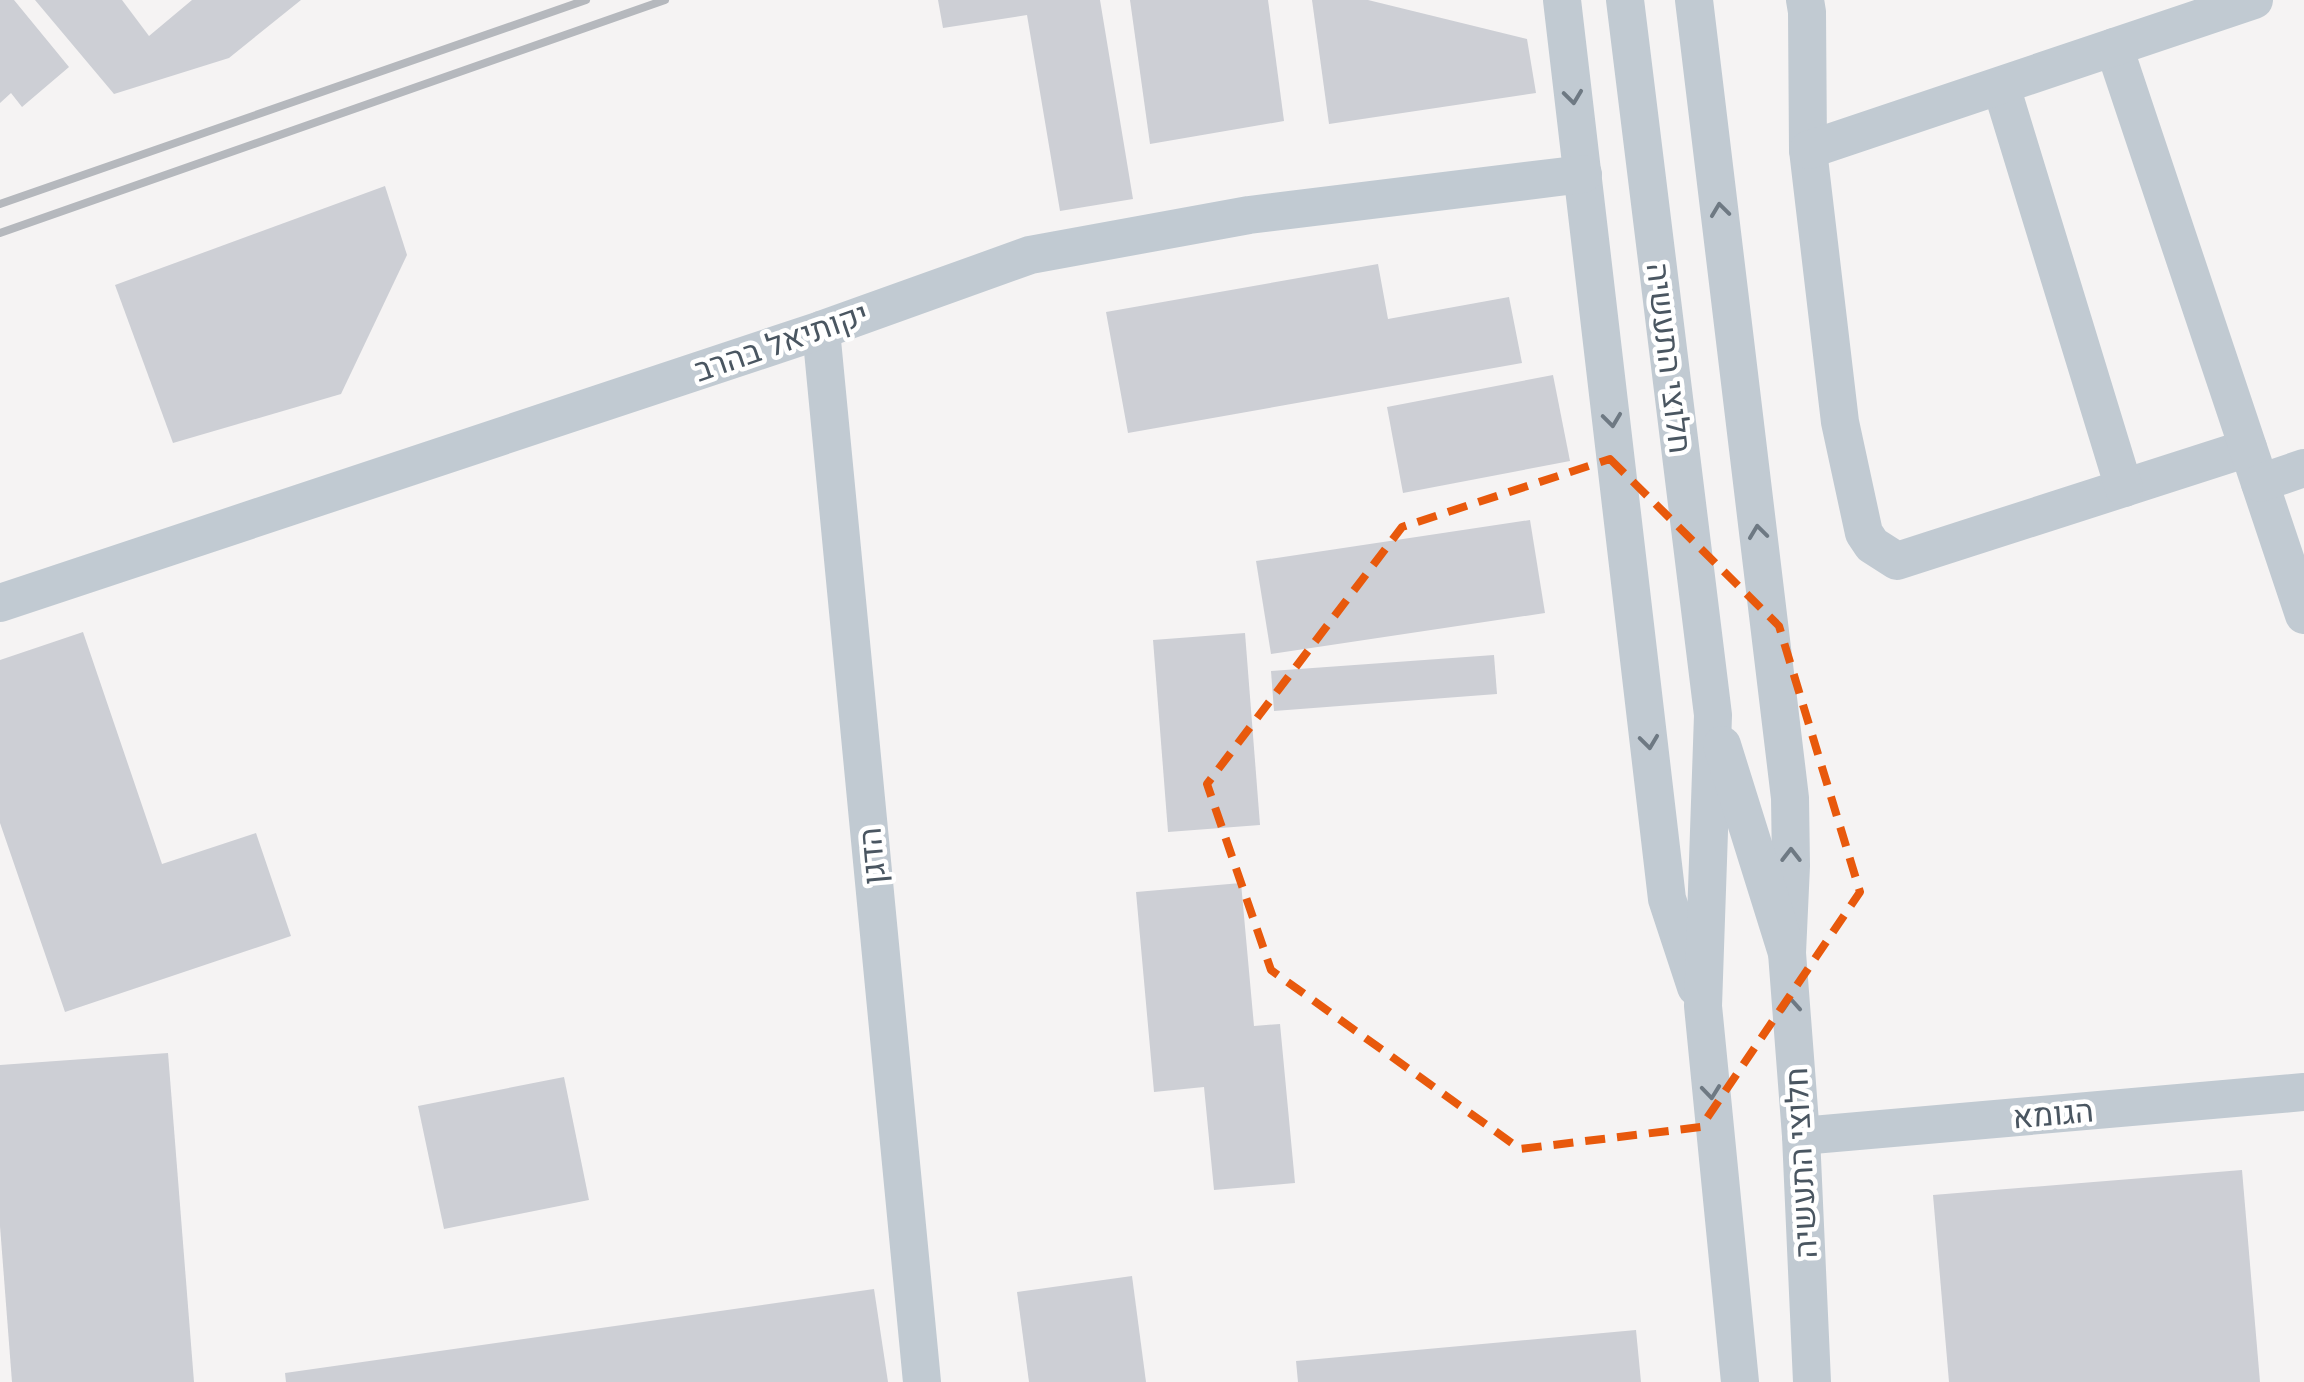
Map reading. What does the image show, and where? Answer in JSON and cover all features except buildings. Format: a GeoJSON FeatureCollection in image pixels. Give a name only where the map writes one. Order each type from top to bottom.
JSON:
{"type":"FeatureCollection","features":[{"type":"Feature","properties":{"kind":"street"},"geometry":{"type":"LineString","coordinates":[[1562,0],[1667,899],[1703,1006]]}},
{"type":"Feature","properties":{"kind":"street","name":"חלוצי התעשיה"},"geometry":{"type":"LineString","coordinates":[[1625,0],[1713,716],[1703,1006],[1732,1376]]}},
{"type":"Feature","properties":{"kind":"street"},"geometry":{"type":"LineString","coordinates":[[1694,0],[1790,798],[1787,953]]}},
{"type":"Feature","properties":{"kind":"street"},"geometry":{"type":"LineString","coordinates":[[1805,0],[1808,150],[1840,422],[1864,533],[1872,544],[1897,561],[2124,488],[2254,466],[2304,468]]}},
{"type":"Feature","properties":{"kind":"street"},"geometry":{"type":"LineString","coordinates":[[1808,150],[2254,0]]}},
{"type":"Feature","properties":{"kind":"street"},"geometry":{"type":"LineString","coordinates":[[2114,47],[2304,615]]}},
{"type":"Feature","properties":{"kind":"street"},"geometry":{"type":"LineString","coordinates":[[2000,86],[2124,488]]}},
{"type":"Feature","properties":{"kind":"street","name":"יקותיאל בהרב"},"geometry":{"type":"LineString","coordinates":[[0,603],[821,330],[1030,255],[1250,215],[1583,174]]}},
{"type":"Feature","properties":{"kind":"street","name":"הדגן"},"geometry":{"type":"LineString","coordinates":[[821,330],[922,1382]]}},
{"type":"Feature","properties":{"kind":"street","name":"חלוצי התעשיה"},"geometry":{"type":"LineString","coordinates":[[1713,716],[1787,953],[1801,1136],[1812,1382]]}},
{"type":"Feature","properties":{"kind":"street","name":"הגומא"},"geometry":{"type":"LineString","coordinates":[[1801,1136],[2304,1092]]}},
{"type":"Feature","properties":{"kind":"highlighted area"},"geometry":{"type":"Polygon","coordinates":[[[1610,459],[1779,626],[1860,892],[1701,1127],[1520,1149],[1271,970],[1207,784],[1402,527],[1610,459]]]}},
{"type":"Feature","properties":{"kind":"railway"},"geometry":{"type":"LineString","coordinates":[[0,204],[586,0]]}},
{"type":"Feature","properties":{"kind":"railway"},"geometry":{"type":"LineString","coordinates":[[0,233],[665,0]]}}]}
